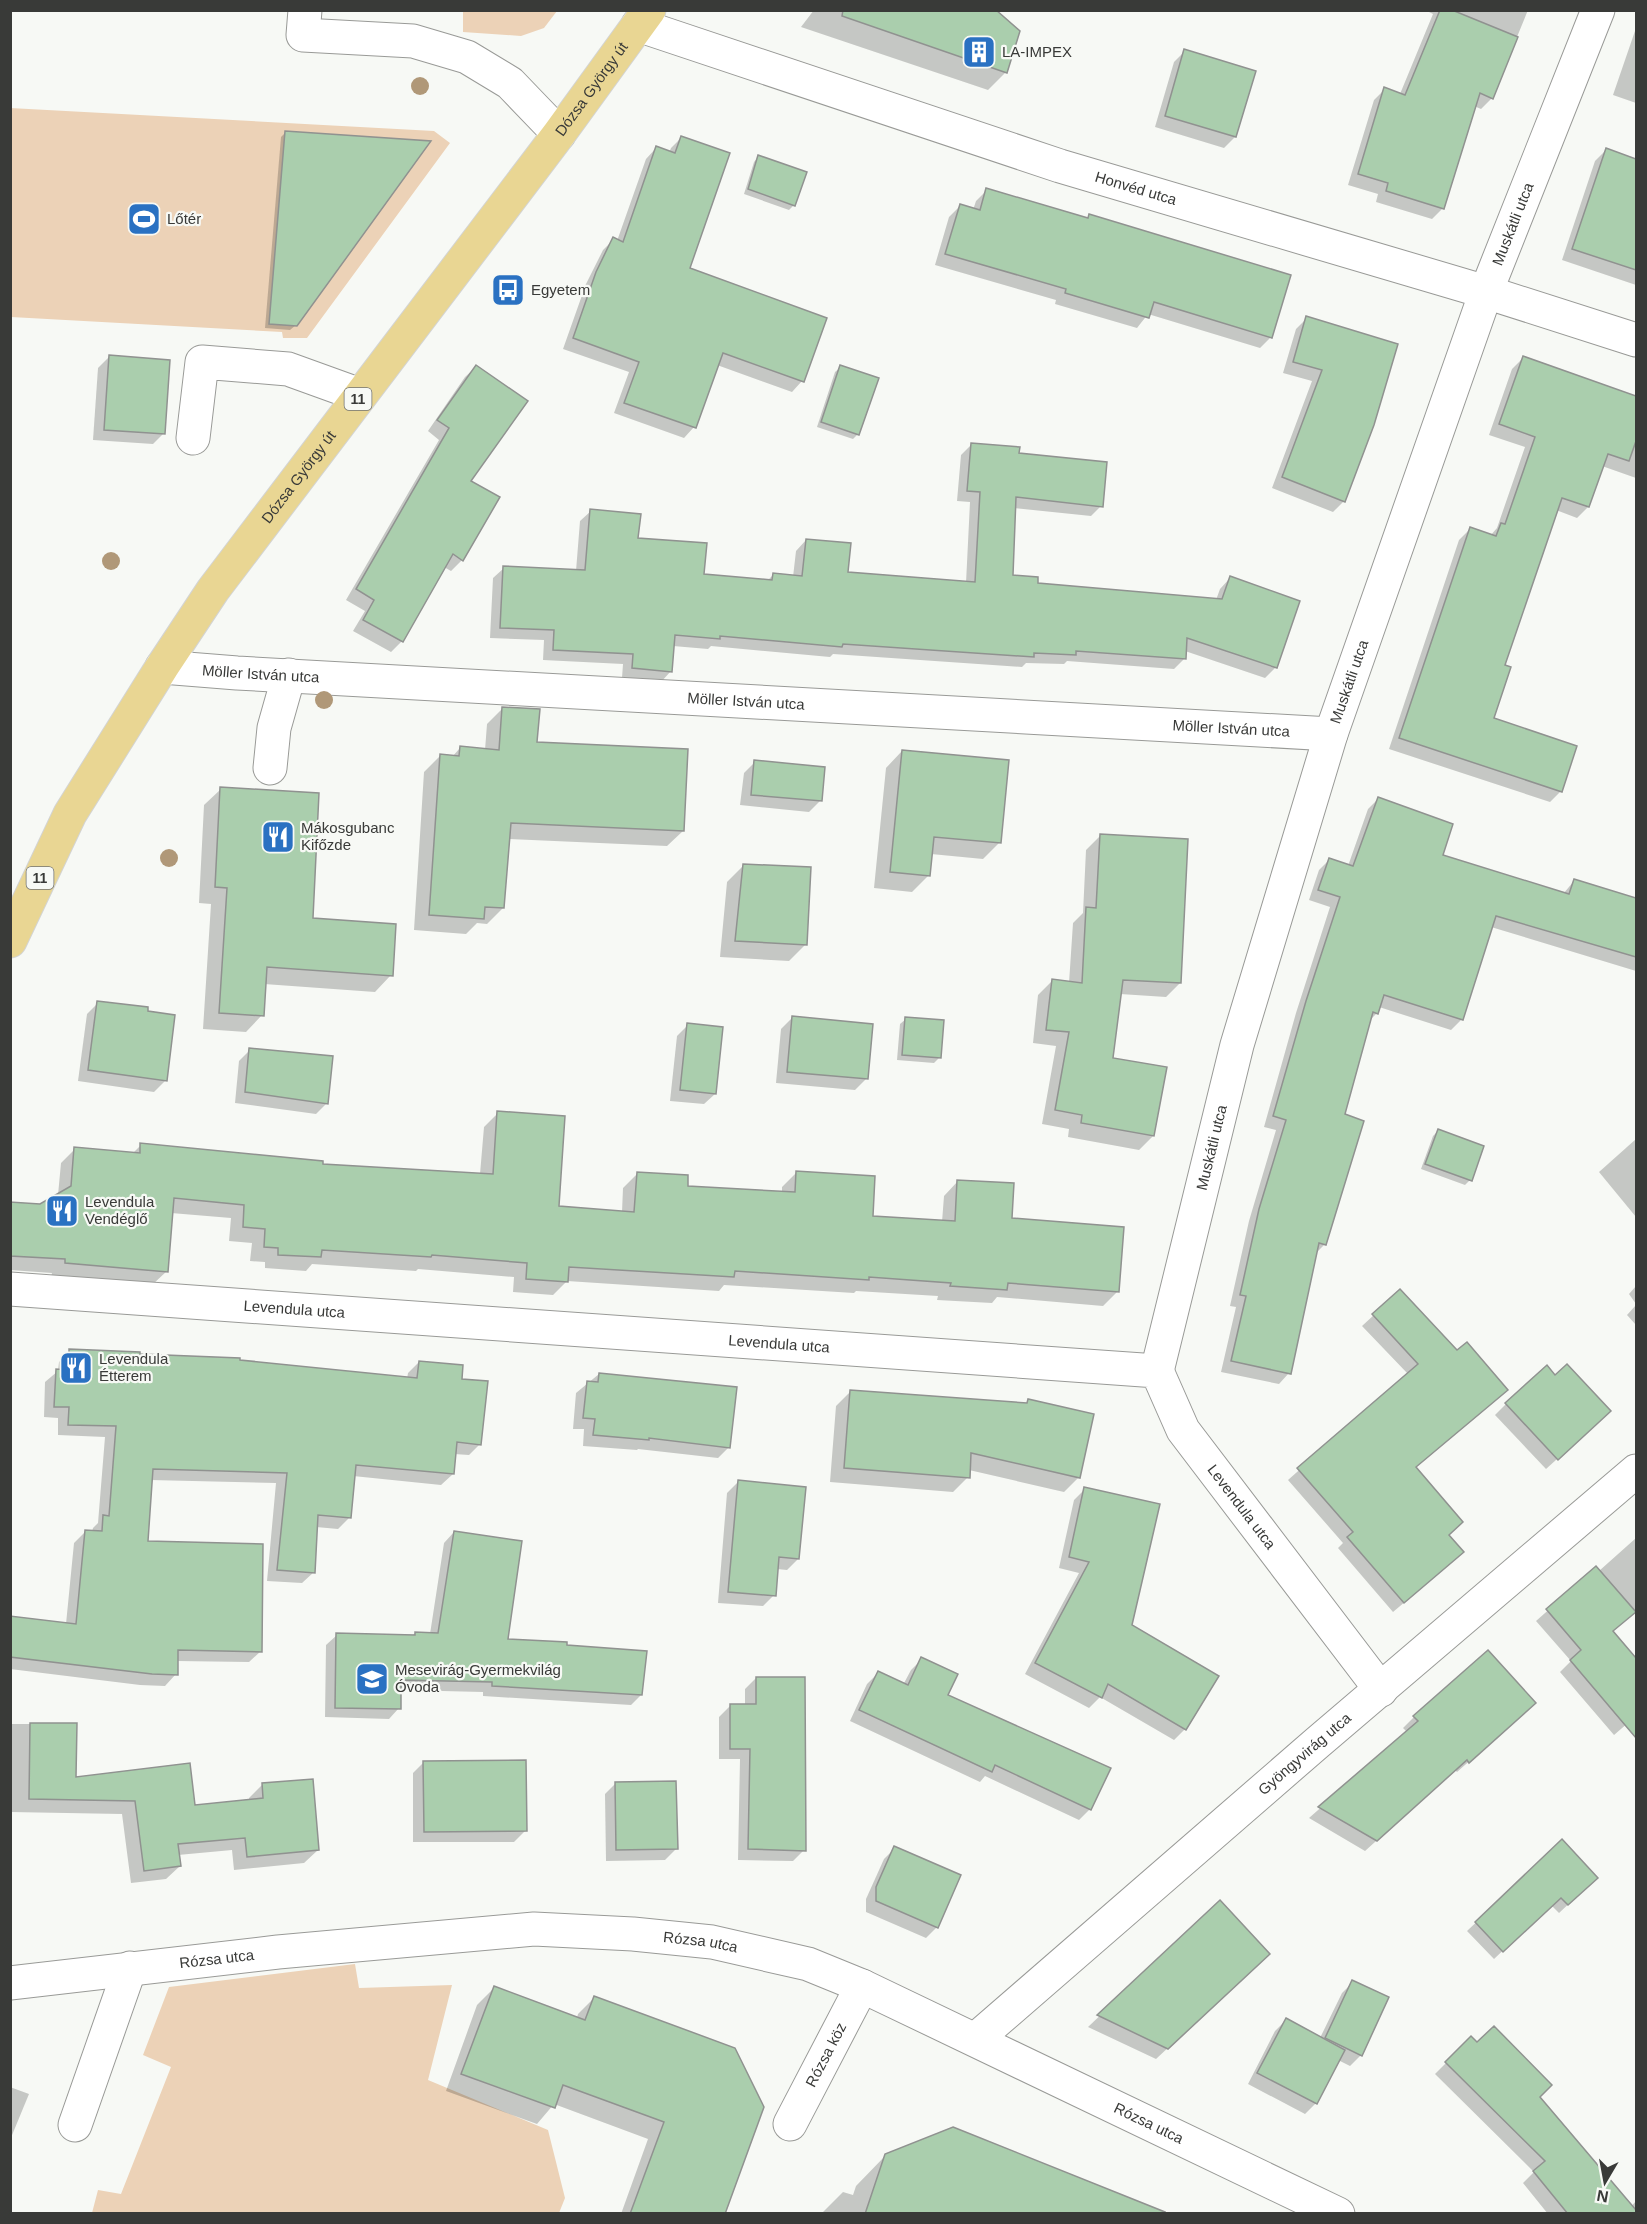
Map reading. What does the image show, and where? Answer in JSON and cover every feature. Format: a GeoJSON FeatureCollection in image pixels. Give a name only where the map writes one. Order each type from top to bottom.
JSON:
{"type":"FeatureCollection","features":[{"type":"Feature","properties":{"kind":"main road","name":"Dózsa György út"},"geometry":{"type":"LineString","coordinates":[[10,941],[70,814],[213,590],[559,134],[644,18]]}},
{"type":"Feature","properties":{"kind":"street"},"geometry":{"type":"LineString","coordinates":[[305,10],[303,35],[413,41],[467,57],[510,83],[559,134]]}},
{"type":"Feature","properties":{"kind":"street","name":"Muskátli utca"},"geometry":{"type":"LineString","coordinates":[[1157,1371],[1237,1045],[1331,734],[1486,292],[1598,10]]}},
{"type":"Feature","properties":{"kind":"street","name":"Honvéd utca"},"geometry":{"type":"LineString","coordinates":[[644,18],[1060,166],[1486,292],[1636,340]]}},
{"type":"Feature","properties":{"kind":"street"},"geometry":{"type":"LineString","coordinates":[[193,438],[202,362],[288,369],[360,395]]}},
{"type":"Feature","properties":{"kind":"street","name":"Möller István utca"},"geometry":{"type":"LineString","coordinates":[[162,667],[237,674],[289,675],[1331,734]]}},
{"type":"Feature","properties":{"kind":"street"},"geometry":{"type":"LineString","coordinates":[[270,768],[274,728],[289,675]]}},
{"type":"Feature","properties":{"kind":"street","name":"Levendula utca"},"geometry":{"type":"LineString","coordinates":[[10,1289],[1157,1371],[1183,1430],[1381,1690]]}},
{"type":"Feature","properties":{"kind":"street","name":"Gyöngyvirág utca"},"geometry":{"type":"LineString","coordinates":[[976,2039],[1317,1743],[1636,1471]]}},
{"type":"Feature","properties":{"kind":"street","name":"Rózsa utca"},"geometry":{"type":"LineString","coordinates":[[10,1983],[278,1952],[534,1929],[633,1934],[712,1942],[808,1964],[862,1986],[1338,2214]]}},
{"type":"Feature","properties":{"kind":"street"},"geometry":{"type":"LineString","coordinates":[[75,2125],[130,1968]]}},
{"type":"Feature","properties":{"kind":"street","name":"Rózsa köz"},"geometry":{"type":"LineString","coordinates":[[790,2124],[862,1986]]}},
{"type":"Feature","properties":{"kind":"shaded area"},"geometry":{"type":"Polygon","coordinates":[[[463,10],[557,11],[544,28],[521,36],[463,32],[463,10]]]}},
{"type":"Feature","properties":{"kind":"shaded area"},"geometry":{"type":"Polygon","coordinates":[[[10,108],[434,131],[450,143],[307,338],[283,338],[282,332],[11,317],[10,108]]]}},
{"type":"Feature","properties":{"kind":"shaded area"},"geometry":{"type":"Polygon","coordinates":[[[355,1964],[359,1988],[452,1985],[428,2080],[548,2130],[565,2198],[559,2213],[92,2213],[98,2190],[121,2194],[171,2067],[143,2055],[169,1987],[355,1964]]]}},
{"type":"Feature","properties":{"kind":"building","name":"LA-IMPEX"},"geometry":{"type":"Polygon","coordinates":[[[843,10],[996,10],[1020,31],[1007,73],[842,16],[843,10]]]}},
{"type":"Feature","properties":{"kind":"building"},"geometry":{"type":"Polygon","coordinates":[[[1440,10],[1452,10],[1518,37],[1493,99],[1480,93],[1444,209],[1386,191],[1388,183],[1358,174],[1384,87],[1405,95],[1440,10]]]}},
{"type":"Feature","properties":{"kind":"building"},"geometry":{"type":"Polygon","coordinates":[[[1184,49],[1256,71],[1236,137],[1165,116],[1184,49]]]}},
{"type":"Feature","properties":{"kind":"building"},"geometry":{"type":"Polygon","coordinates":[[[285,131],[431,141],[297,326],[269,324],[285,131]]]}},
{"type":"Feature","properties":{"kind":"building"},"geometry":{"type":"Polygon","coordinates":[[[681,136],[730,153],[690,268],[827,318],[804,382],[723,353],[696,428],[624,403],[639,362],[573,338],[596,272],[613,237],[623,242],[656,146],[675,153],[681,136]]]}},
{"type":"Feature","properties":{"kind":"building"},"geometry":{"type":"Polygon","coordinates":[[[1606,148],[1636,159],[1636,270],[1572,249],[1606,148]]]}},
{"type":"Feature","properties":{"kind":"building"},"geometry":{"type":"Polygon","coordinates":[[[758,155],[807,172],[795,206],[748,189],[758,155]]]}},
{"type":"Feature","properties":{"kind":"building"},"geometry":{"type":"Polygon","coordinates":[[[986,188],[1088,218],[1089,214],[1291,275],[1272,338],[1154,302],[1149,318],[1065,293],[1066,289],[945,254],[960,204],[980,210],[986,188]]]}},
{"type":"Feature","properties":{"kind":"building"},"geometry":{"type":"Polygon","coordinates":[[[1306,316],[1398,344],[1374,425],[1345,502],[1282,477],[1322,370],[1293,362],[1306,316]]]}},
{"type":"Feature","properties":{"kind":"building"},"geometry":{"type":"Polygon","coordinates":[[[109,355],[170,360],[165,434],[104,430],[109,355]]]}},
{"type":"Feature","properties":{"kind":"building"},"geometry":{"type":"Polygon","coordinates":[[[1523,356],[1636,396],[1636,441],[1629,461],[1608,454],[1589,507],[1562,498],[1505,665],[1511,667],[1494,718],[1577,746],[1562,792],[1399,738],[1470,527],[1496,536],[1501,523],[1505,524],[1535,437],[1499,424],[1523,356]]]}},
{"type":"Feature","properties":{"kind":"building"},"geometry":{"type":"Polygon","coordinates":[[[476,365],[528,401],[471,481],[500,497],[463,561],[453,554],[403,642],[363,620],[374,600],[356,589],[449,428],[437,420],[476,365]]]}},
{"type":"Feature","properties":{"kind":"building"},"geometry":{"type":"Polygon","coordinates":[[[840,365],[879,378],[859,435],[821,422],[840,365]]]}},
{"type":"Feature","properties":{"kind":"building"},"geometry":{"type":"Polygon","coordinates":[[[971,443],[1020,447],[1019,453],[1107,462],[1103,507],[1016,497],[1013,575],[1038,577],[1038,583],[1222,599],[1230,576],[1300,601],[1277,668],[1187,638],[1186,659],[1076,651],[1076,655],[1034,653],[1034,657],[675,635],[672,672],[632,668],[633,654],[553,650],[554,630],[500,628],[503,566],[585,570],[590,509],[641,514],[638,538],[707,543],[704,574],[772,580],[773,573],[802,576],[806,539],[851,543],[848,572],[975,582],[980,492],[967,491],[971,443]]]}},
{"type":"Feature","properties":{"kind":"building"},"geometry":{"type":"Polygon","coordinates":[[[502,707],[540,709],[537,742],[688,749],[684,831],[511,823],[504,908],[485,907],[484,919],[429,915],[440,754],[459,756],[460,746],[499,750],[502,707]]]}},
{"type":"Feature","properties":{"kind":"building"},"geometry":{"type":"Polygon","coordinates":[[[902,750],[1009,760],[1001,843],[934,837],[930,876],[890,872],[902,750]]]}},
{"type":"Feature","properties":{"kind":"building"},"geometry":{"type":"Polygon","coordinates":[[[754,760],[825,767],[822,801],[751,795],[754,760]]]}},
{"type":"Feature","properties":{"kind":"building"},"geometry":{"type":"Polygon","coordinates":[[[220,787],[319,793],[313,918],[396,924],[393,976],[267,967],[264,1016],[219,1013],[227,888],[215,887],[220,787]]]}},
{"type":"Feature","properties":{"kind":"building"},"geometry":{"type":"Polygon","coordinates":[[[1378,797],[1453,824],[1443,855],[1569,894],[1574,879],[1636,898],[1636,957],[1496,916],[1463,1020],[1384,995],[1378,1014],[1373,1012],[1345,1114],[1364,1121],[1326,1245],[1319,1243],[1291,1374],[1231,1361],[1246,1296],[1240,1295],[1259,1209],[1286,1120],[1273,1116],[1306,1001],[1340,897],[1318,890],[1329,858],[1353,866],[1378,797]]]}},
{"type":"Feature","properties":{"kind":"building"},"geometry":{"type":"Polygon","coordinates":[[[1100,834],[1188,839],[1181,983],[1123,980],[1113,1058],[1167,1067],[1154,1136],[1081,1123],[1082,1115],[1055,1110],[1069,1032],[1046,1030],[1052,979],[1082,983],[1086,907],[1096,908],[1100,834]]]}},
{"type":"Feature","properties":{"kind":"building"},"geometry":{"type":"Polygon","coordinates":[[[743,864],[811,867],[807,945],[735,941],[743,864]]]}},
{"type":"Feature","properties":{"kind":"building"},"geometry":{"type":"Polygon","coordinates":[[[97,1001],[148,1007],[148,1011],[175,1015],[167,1081],[88,1070],[97,1001]]]}},
{"type":"Feature","properties":{"kind":"building"},"geometry":{"type":"Polygon","coordinates":[[[792,1016],[873,1024],[868,1079],[787,1072],[792,1016]]]}},
{"type":"Feature","properties":{"kind":"building"},"geometry":{"type":"Polygon","coordinates":[[[905,1017],[944,1020],[941,1058],[902,1055],[905,1017]]]}},
{"type":"Feature","properties":{"kind":"building"},"geometry":{"type":"Polygon","coordinates":[[[687,1023],[723,1027],[716,1094],[680,1090],[687,1023]]]}},
{"type":"Feature","properties":{"kind":"building"},"geometry":{"type":"Polygon","coordinates":[[[249,1048],[333,1056],[328,1104],[245,1092],[249,1048]]]}},
{"type":"Feature","properties":{"kind":"building"},"geometry":{"type":"Polygon","coordinates":[[[497,1111],[565,1116],[559,1206],[634,1212],[637,1172],[688,1175],[688,1186],[795,1192],[796,1171],[875,1176],[873,1216],[955,1221],[957,1180],[1014,1183],[1012,1218],[1124,1227],[1119,1292],[1008,1283],[1007,1290],[869,1277],[869,1280],[735,1271],[734,1277],[569,1267],[568,1282],[526,1279],[527,1263],[432,1255],[431,1257],[322,1250],[321,1257],[278,1255],[278,1248],[264,1247],[265,1229],[243,1227],[244,1205],[174,1198],[168,1272],[65,1263],[65,1259],[10,1256],[10,1202],[40,1204],[71,1186],[74,1147],[140,1153],[140,1143],[323,1161],[323,1164],[493,1174],[497,1111]]]}},
{"type":"Feature","properties":{"kind":"building"},"geometry":{"type":"Polygon","coordinates":[[[1438,1129],[1484,1146],[1472,1181],[1425,1164],[1438,1129]]]}},
{"type":"Feature","properties":{"kind":"building"},"geometry":{"type":"Polygon","coordinates":[[[1400,1289],[1457,1350],[1467,1342],[1508,1390],[1416,1467],[1463,1522],[1449,1535],[1464,1552],[1404,1603],[1347,1537],[1353,1532],[1297,1468],[1418,1364],[1372,1314],[1400,1289]]]}},
{"type":"Feature","properties":{"kind":"building"},"geometry":{"type":"Polygon","coordinates":[[[69,1349],[240,1358],[240,1360],[417,1378],[419,1361],[463,1365],[462,1379],[488,1381],[481,1445],[457,1442],[454,1474],[356,1465],[351,1518],[318,1515],[315,1573],[277,1570],[287,1473],[153,1469],[148,1541],[263,1544],[262,1652],[178,1650],[178,1675],[10,1657],[10,1616],[76,1624],[85,1530],[102,1531],[103,1515],[109,1516],[116,1426],[68,1425],[69,1407],[54,1407],[56,1369],[69,1370],[69,1349]]]}},
{"type":"Feature","properties":{"kind":"building"},"geometry":{"type":"Polygon","coordinates":[[[1567,1364],[1611,1411],[1558,1460],[1505,1403],[1547,1365],[1555,1375],[1567,1364]]]}},
{"type":"Feature","properties":{"kind":"building"},"geometry":{"type":"Polygon","coordinates":[[[599,1373],[737,1387],[730,1448],[649,1438],[649,1440],[593,1435],[595,1419],[583,1418],[587,1381],[598,1382],[599,1373]]]}},
{"type":"Feature","properties":{"kind":"building"},"geometry":{"type":"Polygon","coordinates":[[[850,1390],[1027,1403],[1028,1399],[1094,1414],[1080,1478],[971,1453],[970,1478],[844,1468],[850,1390]]]}},
{"type":"Feature","properties":{"kind":"building"},"geometry":{"type":"Polygon","coordinates":[[[738,1480],[806,1487],[799,1559],[779,1557],[776,1596],[728,1592],[738,1480]]]}},
{"type":"Feature","properties":{"kind":"building"},"geometry":{"type":"Polygon","coordinates":[[[1084,1487],[1160,1504],[1132,1625],[1219,1676],[1186,1730],[1108,1684],[1102,1698],[1035,1663],[1089,1562],[1069,1557],[1084,1487]]]}},
{"type":"Feature","properties":{"kind":"building"},"geometry":{"type":"Polygon","coordinates":[[[454,1531],[522,1541],[508,1639],[567,1642],[567,1645],[647,1651],[642,1695],[492,1686],[492,1682],[401,1680],[401,1709],[335,1708],[336,1633],[415,1635],[415,1632],[438,1633],[454,1531]]]}},
{"type":"Feature","properties":{"kind":"building"},"geometry":{"type":"Polygon","coordinates":[[[1596,1566],[1636,1612],[1613,1631],[1636,1658],[1636,1738],[1570,1660],[1581,1650],[1546,1609],[1596,1566]]]}},
{"type":"Feature","properties":{"kind":"building"},"geometry":{"type":"Polygon","coordinates":[[[1488,1650],[1536,1703],[1469,1763],[1467,1760],[1377,1841],[1318,1807],[1418,1721],[1413,1716],[1488,1650]]]}},
{"type":"Feature","properties":{"kind":"building"},"geometry":{"type":"Polygon","coordinates":[[[921,1657],[958,1674],[948,1695],[1111,1768],[1091,1810],[995,1765],[992,1772],[859,1710],[878,1671],[908,1685],[921,1657]]]}},
{"type":"Feature","properties":{"kind":"building"},"geometry":{"type":"Polygon","coordinates":[[[756,1677],[805,1677],[806,1851],[748,1849],[750,1749],[730,1749],[730,1704],[756,1704],[756,1677]]]}},
{"type":"Feature","properties":{"kind":"building"},"geometry":{"type":"Polygon","coordinates":[[[30,1723],[77,1723],[76,1777],[190,1763],[195,1805],[263,1798],[262,1783],[313,1779],[319,1850],[247,1857],[245,1838],[178,1844],[181,1866],[144,1871],[135,1801],[29,1799],[30,1723]]]}},
{"type":"Feature","properties":{"kind":"building"},"geometry":{"type":"Polygon","coordinates":[[[526,1760],[527,1831],[424,1832],[423,1761],[526,1760]]]}},
{"type":"Feature","properties":{"kind":"building"},"geometry":{"type":"Polygon","coordinates":[[[676,1781],[678,1849],[616,1850],[615,1782],[676,1781]]]}},
{"type":"Feature","properties":{"kind":"building"},"geometry":{"type":"Polygon","coordinates":[[[1562,1839],[1598,1878],[1568,1905],[1561,1898],[1503,1952],[1475,1922],[1562,1839]]]}},
{"type":"Feature","properties":{"kind":"building"},"geometry":{"type":"Polygon","coordinates":[[[894,1846],[961,1875],[938,1928],[876,1901],[876,1887],[894,1846]]]}},
{"type":"Feature","properties":{"kind":"building"},"geometry":{"type":"Polygon","coordinates":[[[1220,1900],[1270,1954],[1168,2049],[1097,2015],[1220,1900]]]}},
{"type":"Feature","properties":{"kind":"building"},"geometry":{"type":"Polygon","coordinates":[[[1352,1980],[1389,1997],[1362,2056],[1325,2038],[1352,1980]]]}},
{"type":"Feature","properties":{"kind":"building"},"geometry":{"type":"Polygon","coordinates":[[[494,1986],[585,2020],[594,1996],[735,2048],[764,2107],[725,2214],[630,2214],[664,2122],[563,2085],[555,2108],[461,2074],[494,1986]]]}},
{"type":"Feature","properties":{"kind":"building"},"geometry":{"type":"Polygon","coordinates":[[[1286,2018],[1345,2050],[1317,2104],[1257,2073],[1286,2018]]]}},
{"type":"Feature","properties":{"kind":"building"},"geometry":{"type":"Polygon","coordinates":[[[1494,2026],[1552,2085],[1540,2097],[1636,2210],[1636,2214],[1568,2214],[1533,2171],[1545,2161],[1445,2062],[1471,2036],[1477,2042],[1494,2026]]]}},
{"type":"Feature","properties":{"kind":"building"},"geometry":{"type":"Polygon","coordinates":[[[953,2127],[1165,2212],[1164,2214],[865,2214],[885,2154],[953,2127]]]}},
{"type":"Feature","properties":{"kind":"place","name":"LA-IMPEX"},"geometry":{"type":"Point","coordinates":[979,52]}},
{"type":"Feature","properties":{"kind":"place","name":"Lőtér"},"geometry":{"type":"Point","coordinates":[144,219]}},
{"type":"Feature","properties":{"kind":"place","name":"Egyetem"},"geometry":{"type":"Point","coordinates":[508,290]}},
{"type":"Feature","properties":{"kind":"place","name":"Mákosgubanc Kifőzde"},"geometry":{"type":"Point","coordinates":[278,837]}},
{"type":"Feature","properties":{"kind":"place","name":"Levendula Vendéglő"},"geometry":{"type":"Point","coordinates":[62,1211]}},
{"type":"Feature","properties":{"kind":"place","name":"Levendula Étterem"},"geometry":{"type":"Point","coordinates":[76,1368]}},
{"type":"Feature","properties":{"kind":"place","name":"Mesevirág-Gyermekvilág Óvoda"},"geometry":{"type":"Point","coordinates":[372,1679]}}]}
